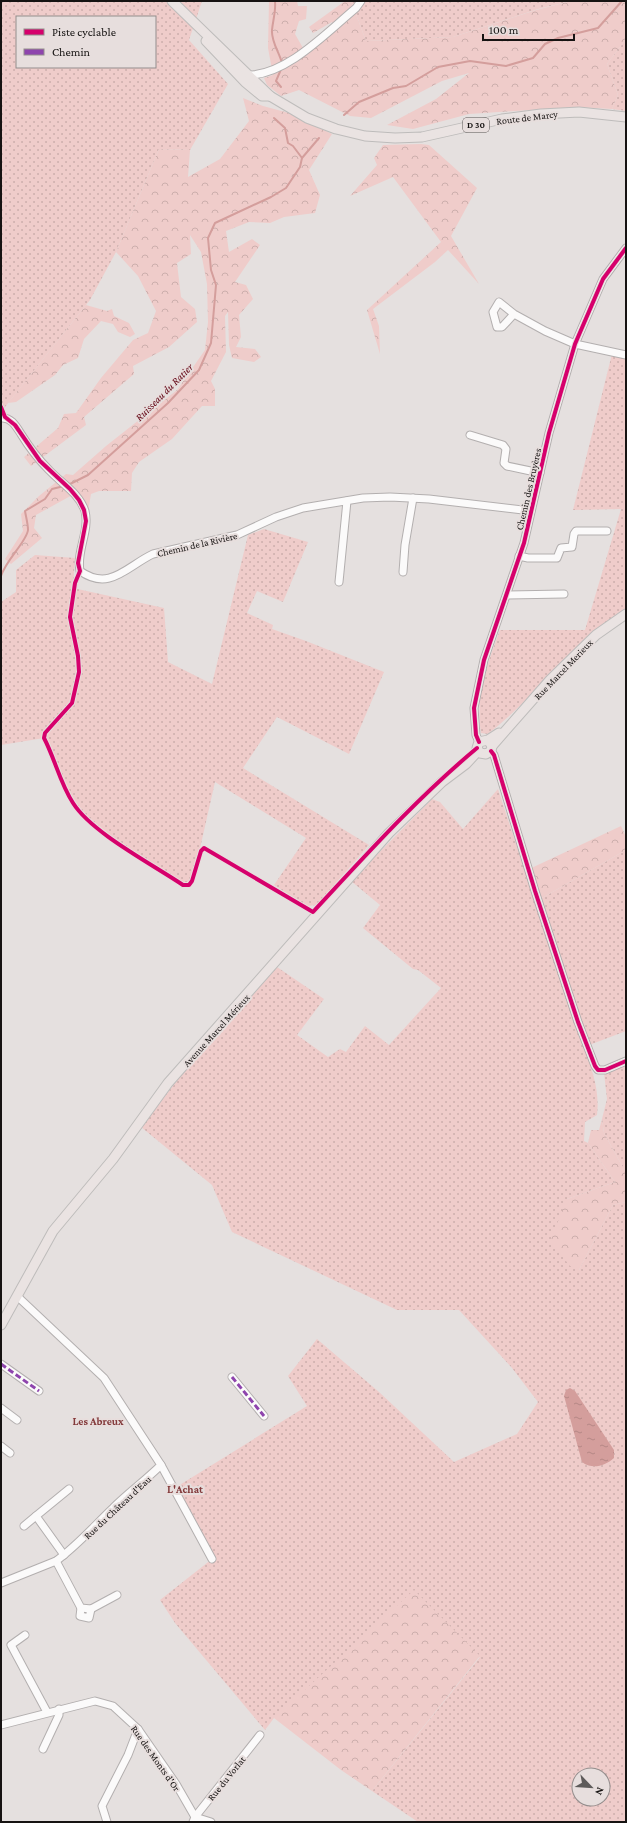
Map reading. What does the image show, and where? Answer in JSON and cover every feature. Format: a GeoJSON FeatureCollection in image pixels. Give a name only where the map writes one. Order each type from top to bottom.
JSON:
{"type":"FeatureCollection","features":[{"type":"Feature","properties":{"kind":"main road","name":"Route de Marcy"},"geometry":{"type":"LineString","coordinates":[[172,1],[246,75],[257,83],[270,96],[307,118],[336,129],[366,136],[395,138],[422,137],[502,119],[540,114],[579,112],[626,117]]}},
{"type":"Feature","properties":{"kind":"main road","name":"Route de Marcy"},"geometry":{"type":"LineString","coordinates":[[189,19],[222,59],[245,82],[262,96],[270,96]]}},
{"type":"Feature","properties":{"kind":"main road","name":"Rue Marcel Merieux"},"geometry":{"type":"LineString","coordinates":[[485,747],[505,730],[550,680],[596,635],[626,614]]}},
{"type":"Feature","properties":{"kind":"main road","name":"Avenue Marcel Mérieux"},"geometry":{"type":"LineString","coordinates":[[1,1325],[53,1231],[113,1159],[168,1084],[389,833],[442,782],[485,747]]}},
{"type":"Feature","properties":{"kind":"street"},"geometry":{"type":"LineString","coordinates":[[246,75],[261,74],[298,57],[356,8],[360,1]]}},
{"type":"Feature","properties":{"kind":"street","name":"Route de Marcy"},"geometry":{"type":"LineString","coordinates":[[222,59],[236,69],[248,81],[257,83]]}},
{"type":"Feature","properties":{"kind":"street"},"geometry":{"type":"LineString","coordinates":[[257,83],[261,74]]}},
{"type":"Feature","properties":{"kind":"street","name":"Chemin des Bruyères"},"geometry":{"type":"LineString","coordinates":[[626,248],[603,279],[575,344],[549,433],[519,556],[484,660],[474,708],[476,735],[485,747],[494,755],[535,891],[578,1022],[595,1066],[598,1070],[605,1070],[626,1061]]}},
{"type":"Feature","properties":{"kind":"street"},"geometry":{"type":"LineString","coordinates":[[514,314],[545,331],[575,344],[626,355]]}},
{"type":"Feature","properties":{"kind":"street","name":"Chemin de la Rivière"},"geometry":{"type":"LineString","coordinates":[[1,418],[10,419],[40,461],[70,489],[84,510],[86,521],[78,564],[80,572],[85,575],[113,578],[120,576],[140,560],[153,554],[237,535],[276,517],[304,508],[363,498],[413,498],[487,504],[531,511]]}},
{"type":"Feature","properties":{"kind":"street"},"geometry":{"type":"LineString","coordinates":[[470,435],[503,445],[506,449],[504,463],[507,466],[540,472]]}},
{"type":"Feature","properties":{"kind":"street"},"geometry":{"type":"LineString","coordinates":[[403,572],[405,545],[413,498]]}},
{"type":"Feature","properties":{"kind":"street"},"geometry":{"type":"LineString","coordinates":[[339,582],[347,501]]}},
{"type":"Feature","properties":{"kind":"street"},"geometry":{"type":"LineString","coordinates":[[519,556],[528,558],[557,558],[561,548],[572,547],[574,534],[576,531],[607,531]]}},
{"type":"Feature","properties":{"kind":"street"},"geometry":{"type":"LineString","coordinates":[[507,595],[564,594]]}},
{"type":"Feature","properties":{"kind":"street"},"geometry":{"type":"LineString","coordinates":[[17,1296],[104,1378],[161,1464],[212,1559]]}},
{"type":"Feature","properties":{"kind":"street"},"geometry":{"type":"LineString","coordinates":[[1,1364],[39,1391]]}},
{"type":"Feature","properties":{"kind":"street"},"geometry":{"type":"LineString","coordinates":[[232,1378],[264,1416]]}},
{"type":"Feature","properties":{"kind":"street"},"geometry":{"type":"LineString","coordinates":[[1,1408],[17,1420]]}},
{"type":"Feature","properties":{"kind":"street"},"geometry":{"type":"LineString","coordinates":[[1,1446],[10,1453]]}},
{"type":"Feature","properties":{"kind":"street","name":"Rue du Château d'Eau"},"geometry":{"type":"LineString","coordinates":[[1,1583],[56,1561],[89,1534],[113,1508],[161,1464]]}},
{"type":"Feature","properties":{"kind":"street"},"geometry":{"type":"LineString","coordinates":[[24,1526],[69,1489]]}},
{"type":"Feature","properties":{"kind":"street"},"geometry":{"type":"LineString","coordinates":[[36,1516],[64,1555]]}},
{"type":"Feature","properties":{"kind":"street"},"geometry":{"type":"LineString","coordinates":[[56,1561],[81,1608],[90,1609],[117,1595]]}},
{"type":"Feature","properties":{"kind":"street"},"geometry":{"type":"LineString","coordinates":[[25,1635],[11,1645],[46,1712]]}},
{"type":"Feature","properties":{"kind":"street","name":"Rue des Monts d'Or"},"geometry":{"type":"LineString","coordinates":[[1,1725],[46,1712],[95,1701],[113,1706],[138,1729],[176,1784],[194,1819]]}},
{"type":"Feature","properties":{"kind":"street"},"geometry":{"type":"LineString","coordinates":[[43,1749],[59,1715],[59,1709]]}},
{"type":"Feature","properties":{"kind":"street"},"geometry":{"type":"LineString","coordinates":[[107,1822],[102,1806],[128,1754],[138,1729]]}},
{"type":"Feature","properties":{"kind":"street","name":"Rue du Vorlat"},"geometry":{"type":"LineString","coordinates":[[194,1819],[260,1735]]}},
{"type":"Feature","properties":{"kind":"street"},"geometry":{"type":"LineString","coordinates":[[194,1819],[204,1818],[211,1822]]}},
{"type":"Feature","properties":{"kind":"green space"},"geometry":{"type":"Polygon","coordinates":[[[1,1],[202,1],[189,40],[228,84],[190,150],[159,149],[116,252],[90,300],[1,412],[1,1]]]}},
{"type":"Feature","properties":{"kind":"green space"},"geometry":{"type":"Polygon","coordinates":[[[269,1],[297,1],[298,6],[307,6],[306,19],[299,21],[295,34],[307,55],[334,30],[332,22],[313,33],[309,27],[345,1],[351,1],[366,41],[453,37],[536,10],[571,1],[626,1],[626,39],[607,64],[618,95],[612,109],[576,107],[469,114],[413,129],[387,125],[436,99],[469,73],[442,81],[371,118],[350,116],[299,90],[281,96],[267,85],[264,78],[273,75],[268,48],[269,1]]]}},
{"type":"Feature","properties":{"kind":"green space"},"geometry":{"type":"Polygon","coordinates":[[[351,1],[571,1],[538,9],[453,37],[366,41],[351,1]]]}},
{"type":"Feature","properties":{"kind":"green space"},"geometry":{"type":"Polygon","coordinates":[[[626,39],[626,111],[612,109],[618,95],[607,64],[626,39]]]}},
{"type":"Feature","properties":{"kind":"green space"},"geometry":{"type":"Polygon","coordinates":[[[243,98],[263,106],[289,113],[332,134],[309,170],[320,195],[315,213],[284,217],[270,223],[249,222],[226,231],[229,252],[252,239],[260,245],[235,282],[246,285],[253,299],[239,315],[241,337],[236,347],[255,349],[261,357],[254,362],[232,358],[229,345],[228,312],[225,316],[226,352],[211,381],[215,389],[215,406],[202,406],[172,439],[139,462],[132,473],[131,491],[99,491],[91,494],[88,512],[76,493],[36,515],[34,528],[42,538],[11,564],[5,559],[23,531],[21,514],[39,496],[66,474],[73,475],[106,446],[177,390],[205,350],[208,322],[207,284],[201,252],[190,235],[191,254],[177,263],[181,297],[195,309],[197,322],[169,347],[133,366],[134,374],[84,417],[86,425],[31,466],[24,457],[58,428],[64,414],[76,413],[101,378],[133,340],[148,333],[156,311],[138,276],[116,252],[159,149],[190,150],[188,177],[220,159],[249,121],[243,98]]]}},
{"type":"Feature","properties":{"kind":"green space"},"geometry":{"type":"Polygon","coordinates":[[[383,145],[429,145],[477,188],[451,236],[479,284],[448,250],[435,262],[373,309],[379,326],[380,354],[367,310],[441,242],[393,177],[350,196],[377,165],[374,158],[383,145]]]}},
{"type":"Feature","properties":{"kind":"green space"},"geometry":{"type":"Polygon","coordinates":[[[86,305],[107,311],[112,309],[114,316],[129,323],[135,334],[130,337],[118,332],[113,324],[101,321],[84,339],[78,358],[63,365],[55,375],[16,402],[8,403],[86,305]]]}},
{"type":"Feature","properties":{"kind":"green space"},"geometry":{"type":"Polygon","coordinates":[[[612,354],[626,357],[626,610],[607,623],[572,653],[506,719],[488,734],[481,733],[480,706],[483,680],[500,630],[585,630],[621,509],[573,510],[612,354]]]}},
{"type":"Feature","properties":{"kind":"green space"},"geometry":{"type":"Polygon","coordinates":[[[264,529],[308,542],[283,602],[257,591],[247,613],[273,625],[272,629],[384,672],[349,754],[277,717],[243,768],[369,845],[317,905],[307,906],[274,885],[306,838],[215,782],[194,875],[192,881],[183,885],[108,836],[82,814],[68,796],[64,788],[44,738],[1,745],[1,602],[16,592],[16,570],[35,555],[75,558],[73,588],[164,608],[168,662],[212,684],[248,535],[264,529]]]}},
{"type":"Feature","properties":{"kind":"green space"},"geometry":{"type":"Polygon","coordinates":[[[498,789],[535,902],[626,850],[626,1031],[584,1047],[595,1080],[598,1106],[597,1115],[585,1122],[584,1141],[588,1143],[615,1182],[567,1199],[579,1270],[613,1205],[626,1202],[626,1822],[418,1822],[372,1791],[480,1657],[274,1718],[265,1730],[175,1623],[160,1600],[212,1559],[178,1486],[307,1406],[288,1376],[317,1339],[379,1392],[454,1462],[517,1434],[538,1402],[512,1368],[459,1310],[397,1310],[232,1232],[212,1185],[141,1127],[179,1078],[277,967],[324,999],[297,1035],[328,1057],[340,1049],[346,1052],[365,1026],[389,1045],[441,988],[418,970],[413,969],[363,928],[380,905],[351,881],[432,799],[440,802],[463,829],[498,789]]]}},
{"type":"Feature","properties":{"kind":"green space"},"geometry":{"type":"Polygon","coordinates":[[[621,826],[626,837],[626,850],[535,902],[525,871],[621,826]]]}},
{"type":"Feature","properties":{"kind":"green space"},"geometry":{"type":"Polygon","coordinates":[[[626,1064],[626,1173],[604,1133],[602,1119],[607,1099],[604,1073],[626,1064]]]}},
{"type":"Feature","properties":{"kind":"green space"},"geometry":{"type":"Polygon","coordinates":[[[602,1119],[604,1133],[626,1173],[626,1202],[613,1205],[579,1270],[570,1266],[550,1241],[567,1199],[615,1182],[588,1143],[591,1130],[599,1130],[602,1119]]]}},
{"type":"Feature","properties":{"kind":"green space"},"geometry":{"type":"Polygon","coordinates":[[[414,1590],[480,1656],[372,1791],[341,1770],[274,1718],[414,1590]]]}},
{"type":"Feature","properties":{"kind":"water"},"geometry":{"type":"Polygon","coordinates":[[[570,1388],[575,1391],[614,1450],[614,1458],[603,1465],[590,1466],[582,1462],[564,1396],[566,1390],[570,1388]]]}},
{"type":"Feature","properties":{"kind":"waterway"},"geometry":{"type":"LineString","coordinates":[[275,1],[272,34],[282,63]]}},
{"type":"Feature","properties":{"kind":"waterway","name":"Ruisseau du Ratier"},"geometry":{"type":"LineString","coordinates":[[344,115],[359,102],[393,88],[406,86],[438,67],[470,61],[506,66],[533,58],[545,44],[558,38],[598,28],[622,1]]}},
{"type":"Feature","properties":{"kind":"waterway"},"geometry":{"type":"LineString","coordinates":[[281,87],[276,81],[282,67]]}},
{"type":"Feature","properties":{"kind":"waterway"},"geometry":{"type":"LineString","coordinates":[[274,118],[285,128],[288,143],[293,146],[302,158]]}},
{"type":"Feature","properties":{"kind":"waterway","name":"Ruisseau du Ratier"},"geometry":{"type":"LineString","coordinates":[[68,485],[88,475],[168,403],[199,370],[211,343],[216,285],[211,270],[208,238],[215,223],[271,197],[286,188],[300,167],[302,158],[319,138]]}},
{"type":"Feature","properties":{"kind":"waterway","name":"Ruisseau du Ratier"},"geometry":{"type":"LineString","coordinates":[[1,576],[7,564],[27,534],[28,528],[25,511],[45,499],[52,489],[64,486]]}},
{"type":"Feature","properties":{"kind":"marked path"},"geometry":{"type":"LineString","coordinates":[[1,1364],[39,1391]]}},
{"type":"Feature","properties":{"kind":"marked path"},"geometry":{"type":"LineString","coordinates":[[232,1377],[264,1416]]}},
{"type":"Feature","properties":{"kind":"cycle path"},"geometry":{"type":"LineString","coordinates":[[479,742],[476,735],[474,708],[484,660],[524,543],[549,433],[575,344],[603,279],[626,248]]}},
{"type":"Feature","properties":{"kind":"cycle path"},"geometry":{"type":"LineString","coordinates":[[1,407],[5,417],[15,425],[40,461],[70,489],[79,500],[84,510],[86,521],[78,563],[80,571],[75,583],[70,617],[78,656],[79,672],[72,703],[45,733],[44,738],[68,795],[73,803],[94,826],[108,837],[183,885],[189,885],[192,881],[201,851],[204,848],[313,912],[372,848],[413,807],[477,748]]}},
{"type":"Feature","properties":{"kind":"cycle path"},"geometry":{"type":"LineString","coordinates":[[491,751],[494,755],[535,891],[578,1022],[595,1066],[598,1070],[605,1070],[626,1061]]}},
{"type":"Feature","properties":{"kind":"district","name":"Les Abreux"},"geometry":{"type":"Point","coordinates":[98,1421]}},
{"type":"Feature","properties":{"kind":"district","name":"L'Achat"},"geometry":{"type":"Point","coordinates":[185,1489]}}]}
